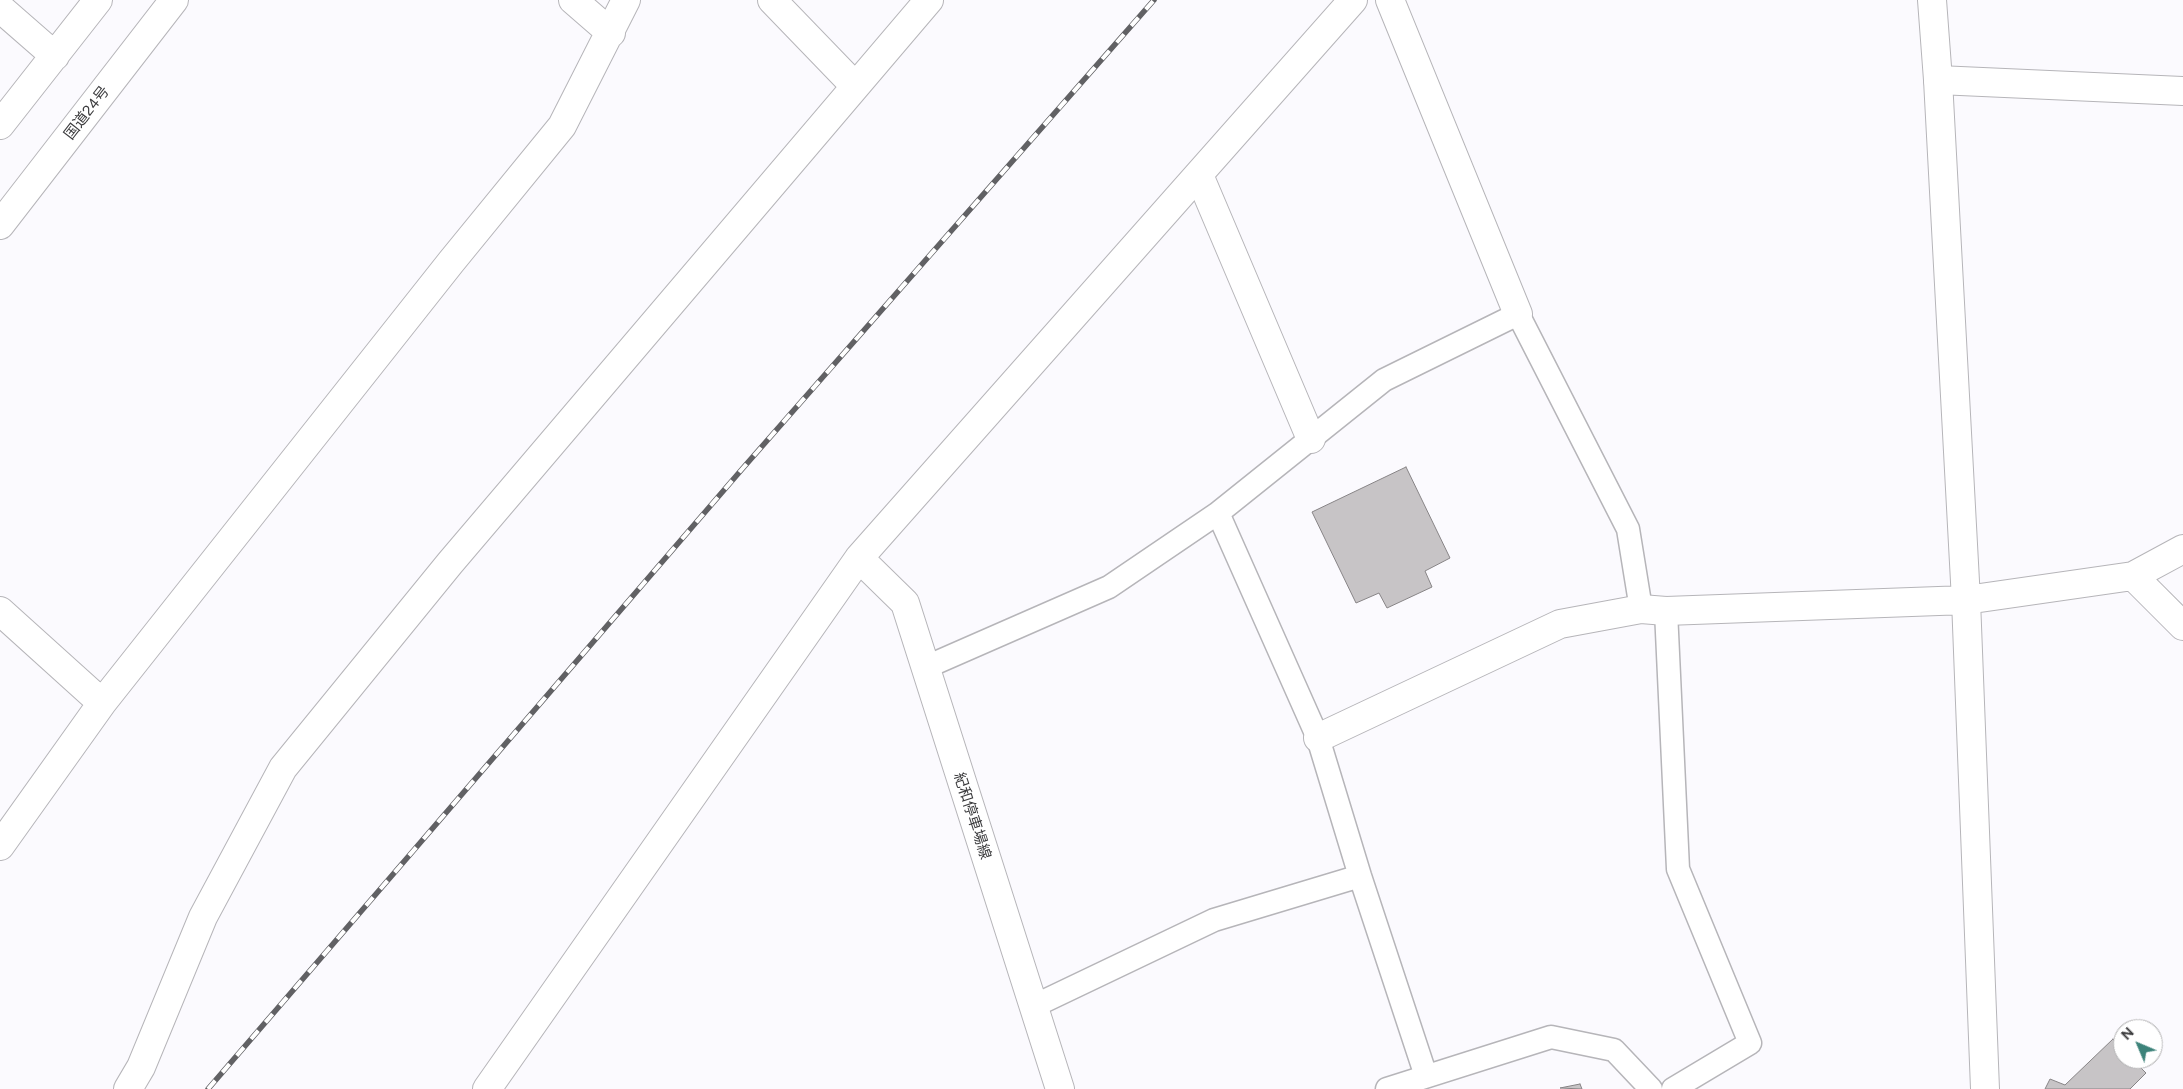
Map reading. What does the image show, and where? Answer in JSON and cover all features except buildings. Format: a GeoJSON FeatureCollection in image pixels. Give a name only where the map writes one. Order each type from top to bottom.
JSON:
{"type":"FeatureCollection","features":[{"type":"Feature","properties":{"kind":"main road"},"geometry":{"type":"LineString","coordinates":[[0,125],[98,0]]}},
{"type":"Feature","properties":{"kind":"main road","name":"国道24号"},"geometry":{"type":"LineString","coordinates":[[0,225],[174,0]]}},
{"type":"Feature","properties":{"kind":"main road"},"geometry":{"type":"LineString","coordinates":[[572,0],[611,33]]}},
{"type":"Feature","properties":{"kind":"main road"},"geometry":{"type":"LineString","coordinates":[[0,846],[102,704],[451,262],[562,126],[611,33],[626,0]]}},
{"type":"Feature","properties":{"kind":"main road"},"geometry":{"type":"LineString","coordinates":[[772,0],[855,86]]}},
{"type":"Feature","properties":{"kind":"main road"},"geometry":{"type":"LineString","coordinates":[[128,1089],[141,1067],[203,917],[283,768],[450,563],[929,0]]}},
{"type":"Feature","properties":{"kind":"main road"},"geometry":{"type":"LineString","coordinates":[[487,1089],[859,558],[1353,0]]}},
{"type":"Feature","properties":{"kind":"main road"},"geometry":{"type":"LineString","coordinates":[[1390,0],[1518,314]]}},
{"type":"Feature","properties":{"kind":"main road"},"geometry":{"type":"LineString","coordinates":[[1932,0],[1966,600],[1985,1089]]}},
{"type":"Feature","properties":{"kind":"main road"},"geometry":{"type":"LineString","coordinates":[[0,8],[55,56]]}},
{"type":"Feature","properties":{"kind":"main road"},"geometry":{"type":"LineString","coordinates":[[1938,80],[2183,92]]}},
{"type":"Feature","properties":{"kind":"main road"},"geometry":{"type":"LineString","coordinates":[[1199,175],[1311,438]]}},
{"type":"Feature","properties":{"kind":"main road"},"geometry":{"type":"LineString","coordinates":[[1318,738],[1560,624],[1654,610],[1966,600],[2133,576],[2183,549]]}},
{"type":"Feature","properties":{"kind":"main road","name":"紀和停車場線"},"geometry":{"type":"LineString","coordinates":[[859,558],[904,603],[1060,1089]]}},
{"type":"Feature","properties":{"kind":"main road"},"geometry":{"type":"LineString","coordinates":[[2133,576],[2183,626]]}},
{"type":"Feature","properties":{"kind":"main road"},"geometry":{"type":"LineString","coordinates":[[0,611],[102,704]]}},
{"type":"Feature","properties":{"kind":"lane"},"geometry":{"type":"LineString","coordinates":[[924,668],[1109,587],[1218,513],[1384,380],[1518,314],[1628,529],[1654,610],[1678,869],[1750,1043],[1673,1089]]}},
{"type":"Feature","properties":{"kind":"lane"},"geometry":{"type":"LineString","coordinates":[[1218,513],[1318,738],[1360,876],[1426,1076]]}},
{"type":"Feature","properties":{"kind":"lane"},"geometry":{"type":"LineString","coordinates":[[1034,1006],[1214,920],[1360,876]]}},
{"type":"Feature","properties":{"kind":"lane"},"geometry":{"type":"LineString","coordinates":[[1387,1089],[1551,1037],[1614,1050],[1651,1089]]}},
{"type":"Feature","properties":{"kind":"railway"},"geometry":{"type":"LineString","coordinates":[[208,1089],[743,468],[1154,0]]}}]}
